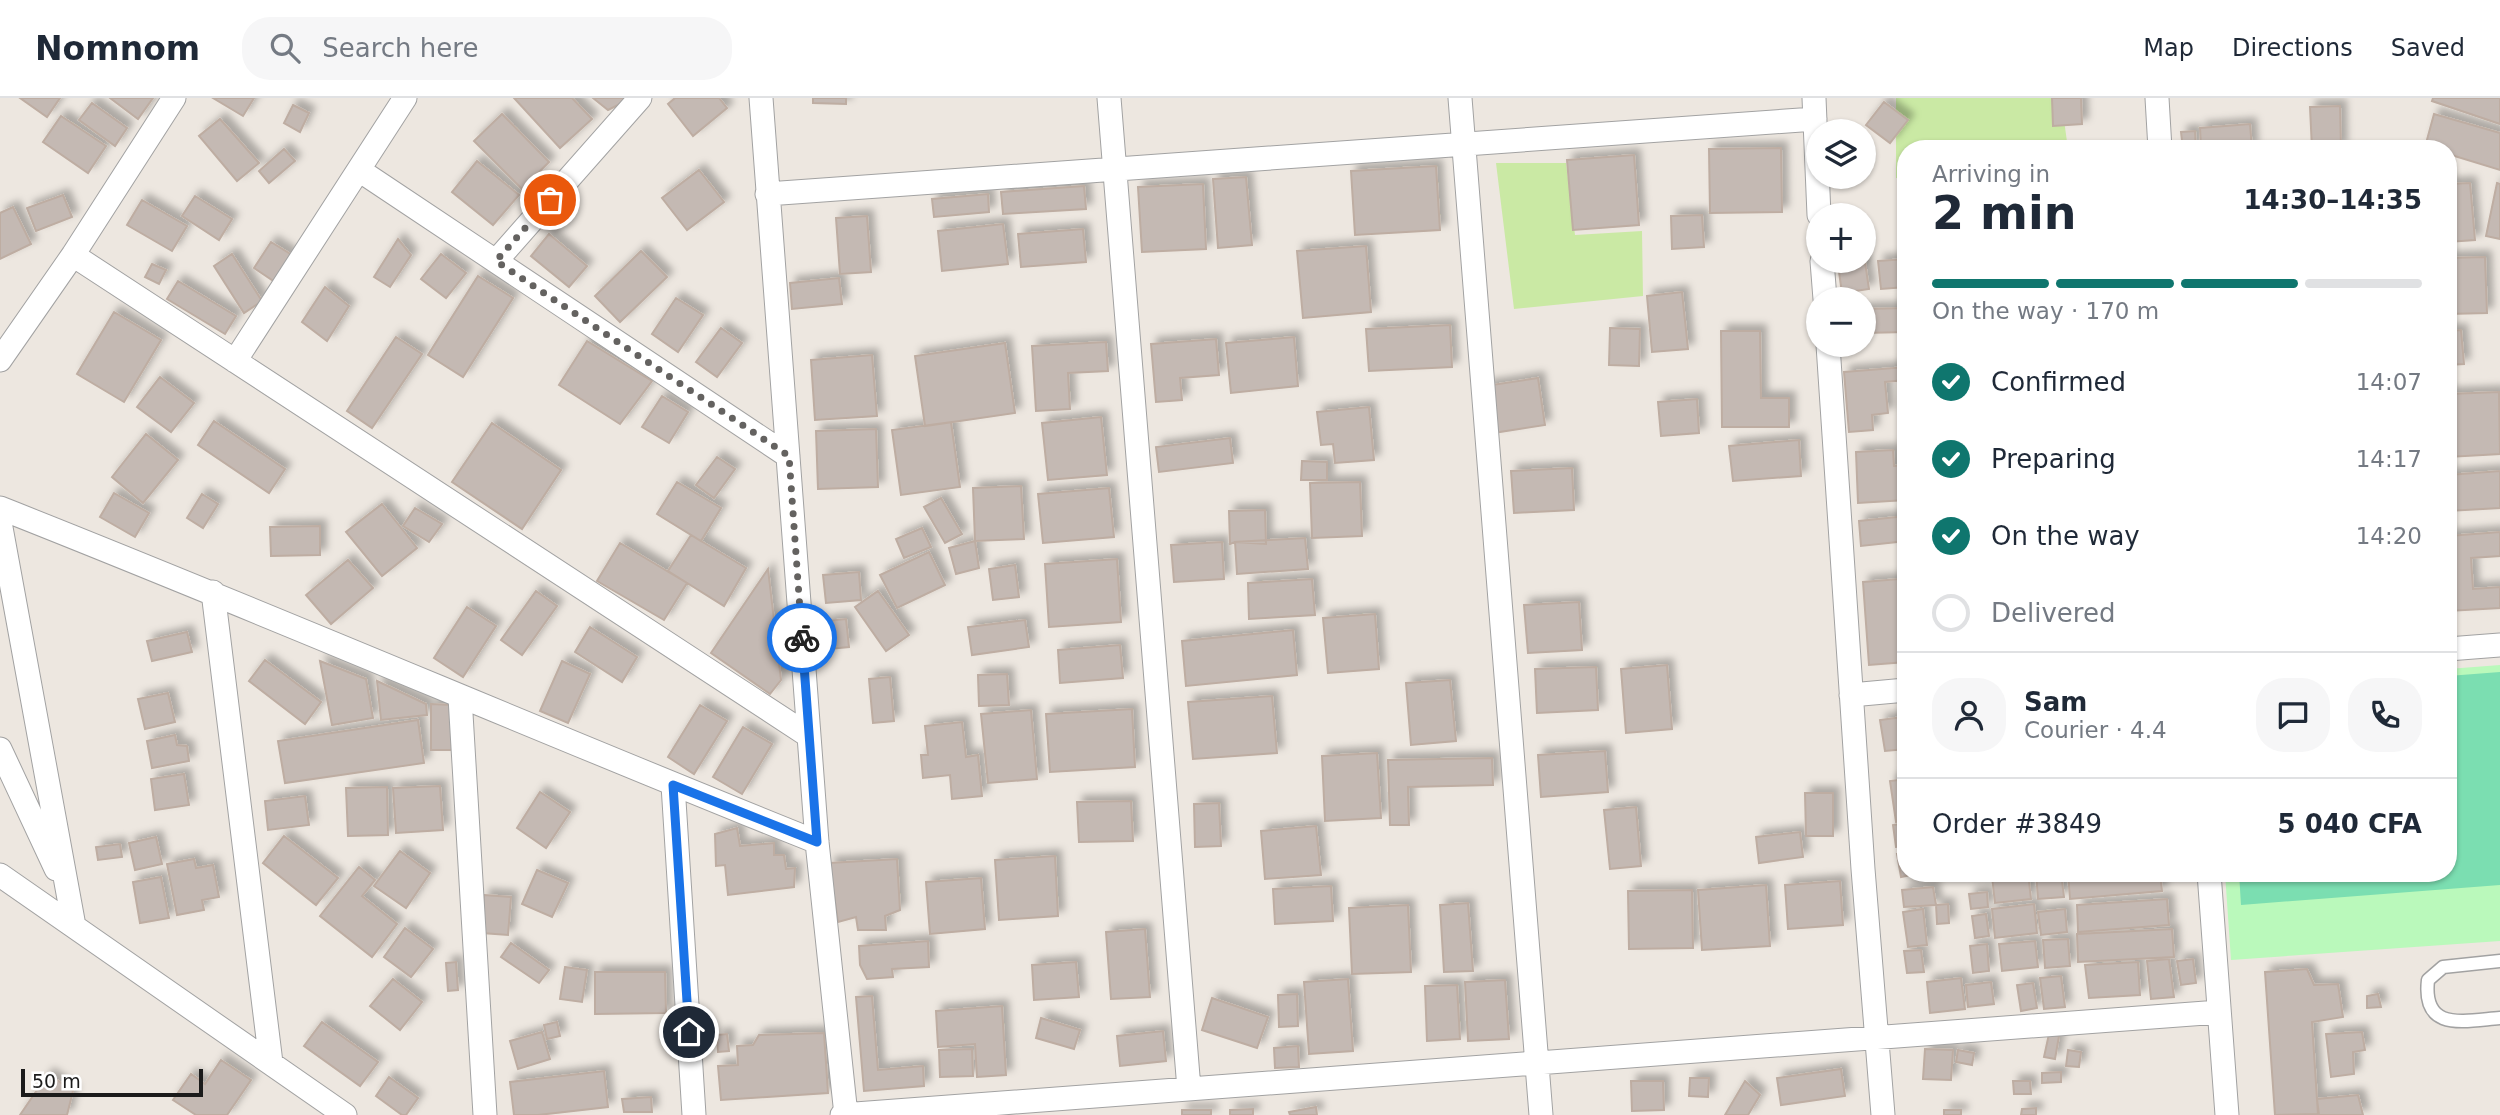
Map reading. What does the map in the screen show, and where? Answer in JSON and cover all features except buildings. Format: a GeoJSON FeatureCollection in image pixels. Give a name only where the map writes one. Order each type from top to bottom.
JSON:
{"type":"FeatureCollection","features":[{"type":"Feature","properties":{"kind":"street"},"geometry":{"type":"LineString","coordinates":[[0,360],[73,255],[174,98]]}},
{"type":"Feature","properties":{"kind":"street"},"geometry":{"type":"LineString","coordinates":[[235,361],[405,98]]}},
{"type":"Feature","properties":{"kind":"street"},"geometry":{"type":"LineString","coordinates":[[496,261],[640,98]]}},
{"type":"Feature","properties":{"kind":"street"},"geometry":{"type":"LineString","coordinates":[[761,98],[817,842],[844,1115],[2219,1012]]}},
{"type":"Feature","properties":{"kind":"street"},"geometry":{"type":"LineString","coordinates":[[1109,98],[1189,1089]]}},
{"type":"Feature","properties":{"kind":"street"},"geometry":{"type":"LineString","coordinates":[[1460,98],[1541,1115]]}},
{"type":"Feature","properties":{"kind":"street"},"geometry":{"type":"LineString","coordinates":[[2157,98],[2160,140]]}},
{"type":"Feature","properties":{"kind":"street"},"geometry":{"type":"LineString","coordinates":[[768,194],[1464,144],[1815,108],[1819,203]]}},
{"type":"Feature","properties":{"kind":"street"},"geometry":{"type":"LineString","coordinates":[[359,170],[789,456]]}},
{"type":"Feature","properties":{"kind":"street"},"geometry":{"type":"LineString","coordinates":[[73,255],[809,736]]}},
{"type":"Feature","properties":{"kind":"street"},"geometry":{"type":"LineString","coordinates":[[1829,357],[1883,1115]]}},
{"type":"Feature","properties":{"kind":"street"},"geometry":{"type":"LineString","coordinates":[[0,508],[213,592],[460,697],[817,842]]}},
{"type":"Feature","properties":{"kind":"street"},"geometry":{"type":"LineString","coordinates":[[0,522],[74,926]]}},
{"type":"Feature","properties":{"kind":"street"},"geometry":{"type":"LineString","coordinates":[[213,592],[271,1063]]}},
{"type":"Feature","properties":{"kind":"street"},"geometry":{"type":"LineString","coordinates":[[2457,648],[2500,645]]}},
{"type":"Feature","properties":{"kind":"street"},"geometry":{"type":"LineString","coordinates":[[1851,695],[1897,691]]}},
{"type":"Feature","properties":{"kind":"street"},"geometry":{"type":"LineString","coordinates":[[460,697],[485,1115]]}},
{"type":"Feature","properties":{"kind":"street"},"geometry":{"type":"LineString","coordinates":[[0,749],[69,897]]}},
{"type":"Feature","properties":{"kind":"street"},"geometry":{"type":"LineString","coordinates":[[673,785],[694,1115]]}},
{"type":"Feature","properties":{"kind":"street"},"geometry":{"type":"LineString","coordinates":[[0,875],[345,1115]]}},
{"type":"Feature","properties":{"kind":"street"},"geometry":{"type":"LineString","coordinates":[[2210,882],[2227,1115]]}},
{"type":"Feature","properties":{"kind":"lane"},"geometry":{"type":"LineString","coordinates":[[2500,961],[2443,967],[2428,980],[2426,997],[2432,1012],[2445,1020],[2500,1018]]}},
{"type":"Feature","properties":{"kind":"green space"},"geometry":{"type":"Polygon","coordinates":[[[1896,98],[2061,98],[2067,140],[1897,140],[1896,178],[1896,98]]]}},
{"type":"Feature","properties":{"kind":"green space"},"geometry":{"type":"Polygon","coordinates":[[[1496,163],[1566,163],[1575,235],[1642,231],[1643,296],[1514,309],[1496,163]]]}},
{"type":"Feature","properties":{"kind":"green space"},"geometry":{"type":"Polygon","coordinates":[[[2500,665],[2500,941],[2231,960],[2226,882],[2457,882],[2457,668],[2500,665]]]}},
{"type":"Feature","properties":{"kind":"green space"},"geometry":{"type":"Polygon","coordinates":[[[2500,672],[2500,885],[2241,905],[2240,882],[2457,882],[2457,675],[2500,672]]]}},
{"type":"Feature","properties":{"kind":"way so far"},"geometry":{"type":"LineString","coordinates":[[550,200],[496,261],[789,456],[802,638]]}},
{"type":"Feature","properties":{"kind":"route"},"geometry":{"type":"LineString","coordinates":[[689,1032],[673,785],[817,842],[802,638]]}}]}
